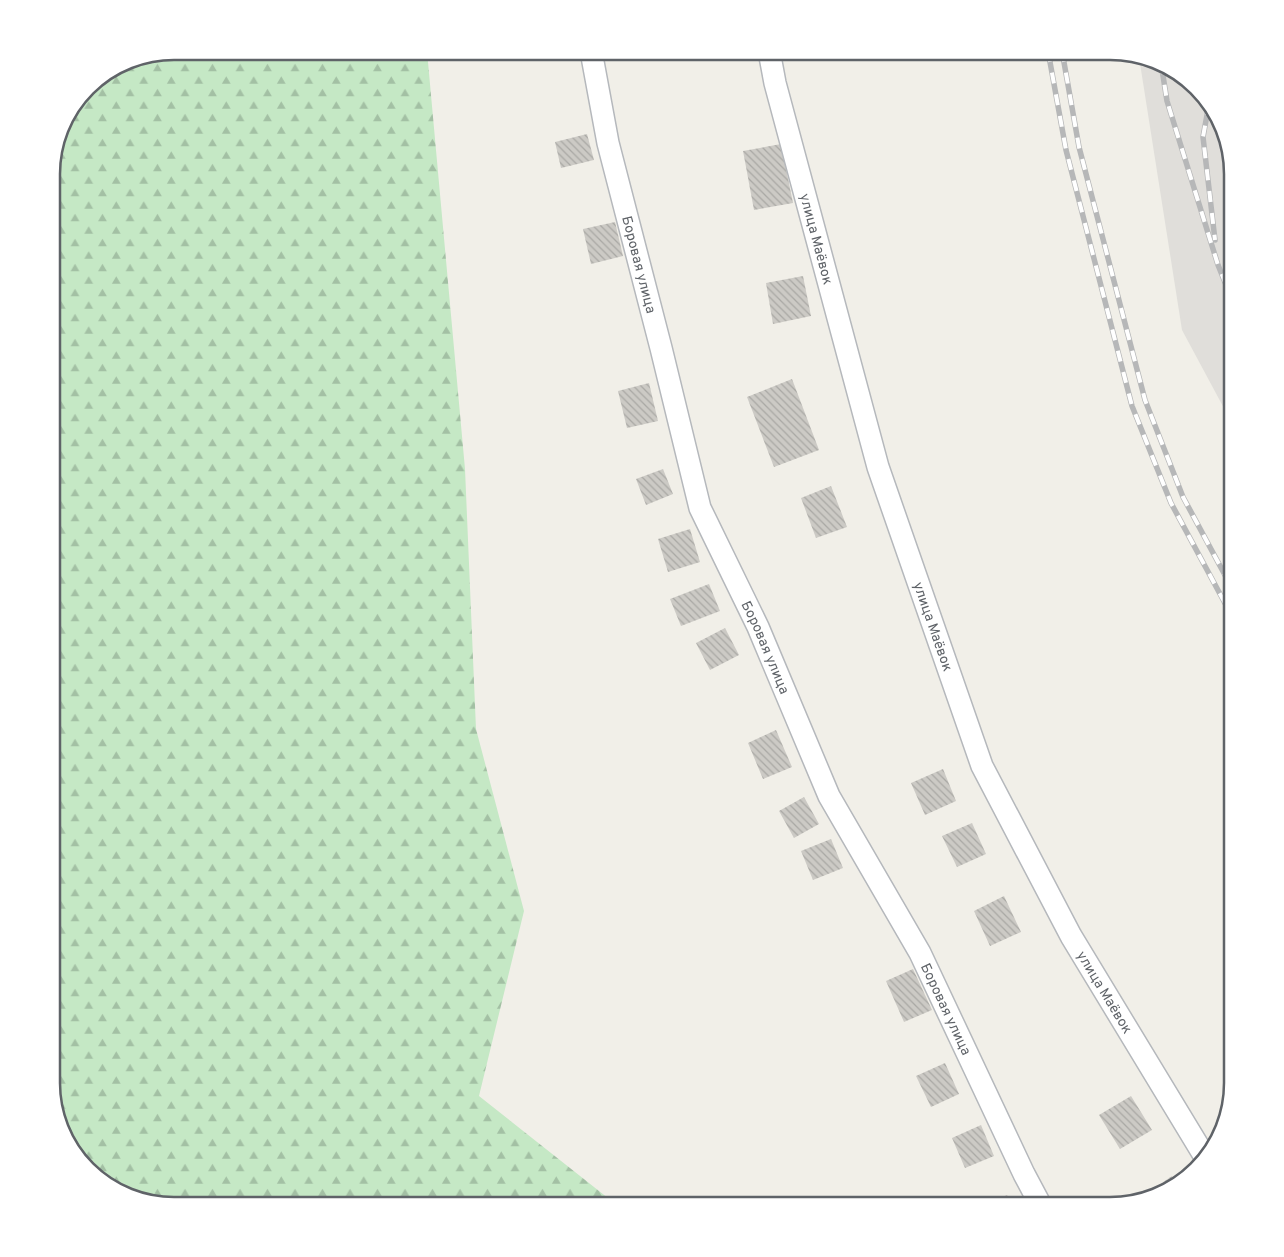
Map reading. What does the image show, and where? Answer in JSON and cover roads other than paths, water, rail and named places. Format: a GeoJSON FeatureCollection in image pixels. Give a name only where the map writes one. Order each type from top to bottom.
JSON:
{"type":"FeatureCollection","features":[{"type":"Feature","properties":{"kind":"street","name":"Боровая улица"},"geometry":{"type":"LineString","coordinates":[[593,60],[608,143],[700,508],[758,627],[829,796],[920,953],[1036,1197]]}},
{"type":"Feature","properties":{"kind":"street","name":"улица Маёвок"},"geometry":{"type":"LineString","coordinates":[[771,60],[775,83],[878,467],[982,766],[1071,936],[1201,1153]]}},
{"type":"Feature","properties":{"kind":"railway"},"geometry":{"type":"LineString","coordinates":[[1050,60],[1066,150],[1132,406],[1171,503],[1224,601]]}},
{"type":"Feature","properties":{"kind":"railway"},"geometry":{"type":"LineString","coordinates":[[1064,60],[1079,147],[1145,400],[1183,497],[1224,573]]}},
{"type":"Feature","properties":{"kind":"railway"},"geometry":{"type":"LineString","coordinates":[[1163,73],[1167,101],[1224,280]]}},
{"type":"Feature","properties":{"kind":"railway"},"geometry":{"type":"LineString","coordinates":[[1207,114],[1203,137],[1215,240]]}}]}
